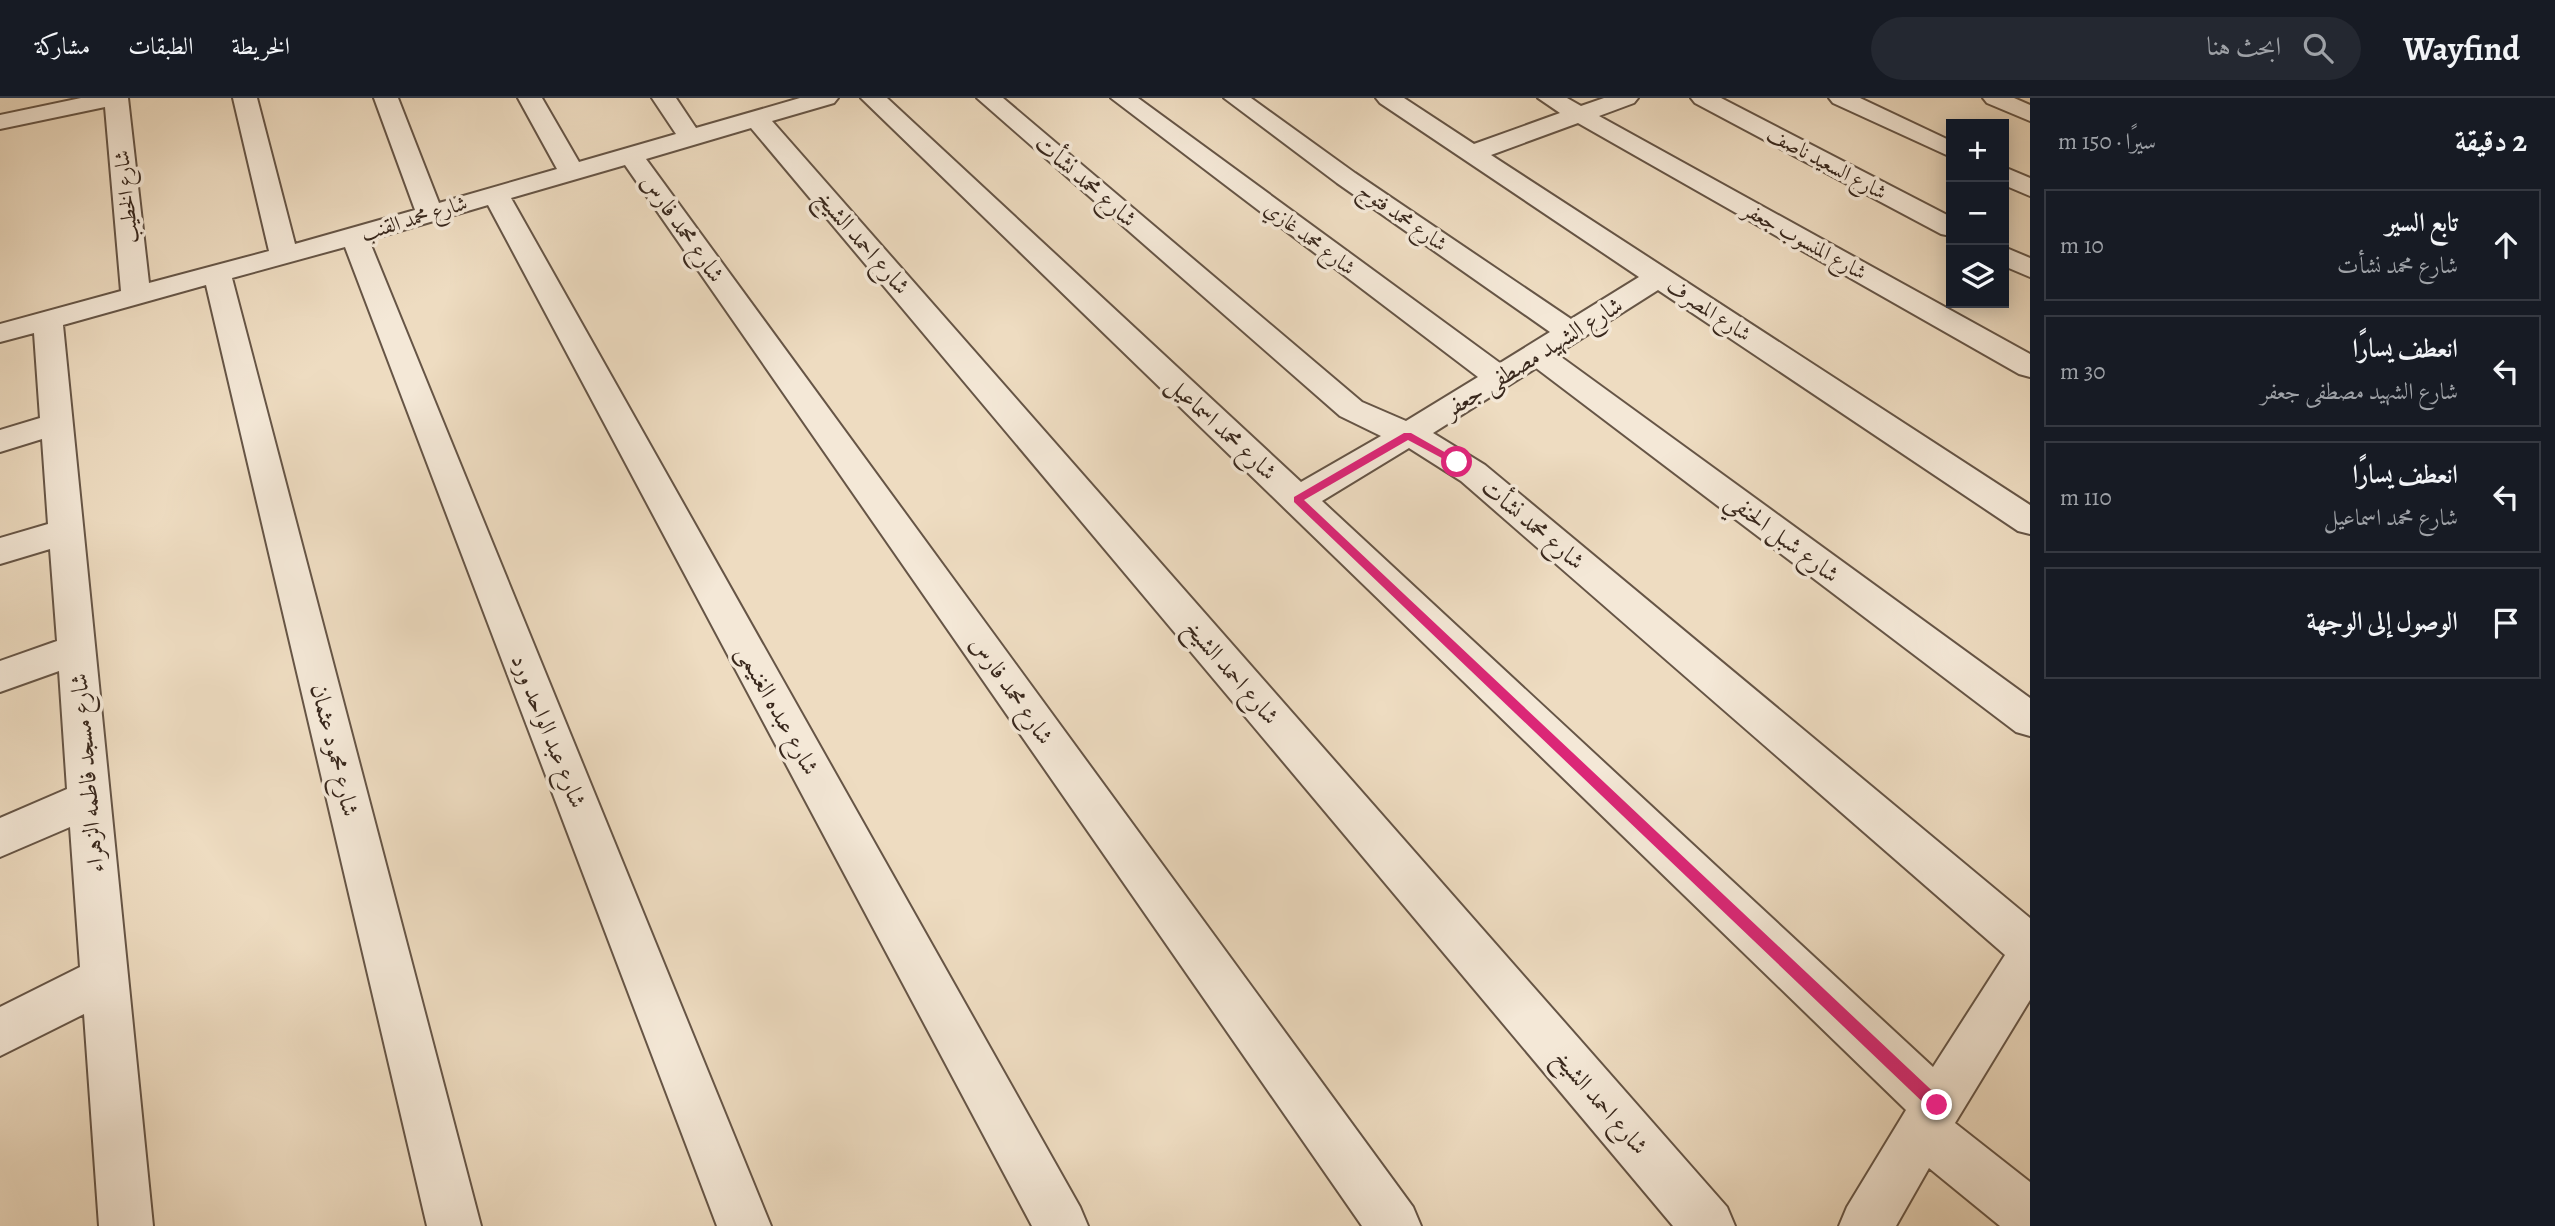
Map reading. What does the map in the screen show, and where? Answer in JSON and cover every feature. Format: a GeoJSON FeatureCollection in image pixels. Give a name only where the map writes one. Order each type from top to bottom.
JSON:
{"type":"FeatureCollection","features":[{"type":"Feature","properties":{"kind":"street"},"geometry":{"type":"LineString","coordinates":[[0,122],[116,98]]}},
{"type":"Feature","properties":{"kind":"street","name":"شارع الخطيب"},"geometry":{"type":"LineString","coordinates":[[116,98],[136,296]]}},
{"type":"Feature","properties":{"kind":"street"},"geometry":{"type":"LineString","coordinates":[[246,98],[284,255]]}},
{"type":"Feature","properties":{"kind":"street"},"geometry":{"type":"LineString","coordinates":[[386,98],[430,213]]}},
{"type":"Feature","properties":{"kind":"street"},"geometry":{"type":"LineString","coordinates":[[530,98],[571,171]]}},
{"type":"Feature","properties":{"kind":"street"},"geometry":{"type":"LineString","coordinates":[[664,98],[690,137]]}},
{"type":"Feature","properties":{"kind":"street","name":"شارع محمد اسماعيل"},"geometry":{"type":"LineString","coordinates":[[873,98],[1297,500],[2030,1216]]}},
{"type":"Feature","properties":{"kind":"street","name":"شارع محمد نشأت"},"geometry":{"type":"LineString","coordinates":[[989,98],[1351,409],[1439,451],[1473,473],[2030,947]]}},
{"type":"Feature","properties":{"kind":"street","name":"شارع محمد غازي"},"geometry":{"type":"LineString","coordinates":[[1123,98],[1498,377]]}},
{"type":"Feature","properties":{"kind":"street","name":"شارع محمد فتوح"},"geometry":{"type":"LineString","coordinates":[[1236,98],[1346,178],[1571,333]]}},
{"type":"Feature","properties":{"kind":"street","name":"شارع المصرف"},"geometry":{"type":"LineString","coordinates":[[1388,98],[2030,522]]}},
{"type":"Feature","properties":{"kind":"street","name":"شارع المنسوب جعفر"},"geometry":{"type":"LineString","coordinates":[[1550,98],[2030,367]]}},
{"type":"Feature","properties":{"kind":"street"},"geometry":{"type":"LineString","coordinates":[[1472,153],[1626,98]]}},
{"type":"Feature","properties":{"kind":"street","name":"شارع السعيد ناصف"},"geometry":{"type":"LineString","coordinates":[[1703,98],[1946,225]]}},
{"type":"Feature","properties":{"kind":"street"},"geometry":{"type":"LineString","coordinates":[[1841,98],[1946,148]]}},
{"type":"Feature","properties":{"kind":"street"},"geometry":{"type":"LineString","coordinates":[[1995,98],[2030,114]]}},
{"type":"Feature","properties":{"kind":"street","name":"شارع محمد القنب"},"geometry":{"type":"LineString","coordinates":[[0,333],[354,236],[817,99]]}},
{"type":"Feature","properties":{"kind":"street","name":"شارع احمد الشيخ"},"geometry":{"type":"LineString","coordinates":[[757,118],[1708,1226]]}},
{"type":"Feature","properties":{"kind":"street","name":"شارع محمد فارس"},"geometry":{"type":"LineString","coordinates":[[630,153],[1394,1226]]}},
{"type":"Feature","properties":{"kind":"street"},"geometry":{"type":"LineString","coordinates":[[2009,178],[2030,188]]}},
{"type":"Feature","properties":{"kind":"street","name":"شارع عبده الغنيمى"},"geometry":{"type":"LineString","coordinates":[[495,194],[1061,1226]]}},
{"type":"Feature","properties":{"kind":"street","name":"شارع عبد الواحد ورد"},"geometry":{"type":"LineString","coordinates":[[354,236],[744,1226]]}},
{"type":"Feature","properties":{"kind":"street"},"geometry":{"type":"LineString","coordinates":[[2009,258],[2030,269]]}},
{"type":"Feature","properties":{"kind":"street","name":"شارع محمود عثمان"},"geometry":{"type":"LineString","coordinates":[[217,273],[454,1226]]}},
{"type":"Feature","properties":{"kind":"street","name":"شارع الشهيد مصطفى جعفر"},"geometry":{"type":"LineString","coordinates":[[1297,500],[1407,435],[1659,277]]}},
{"type":"Feature","properties":{"kind":"street","name":"شارع مسجد فاطمه الزهراء"},"geometry":{"type":"LineString","coordinates":[[48,320],[126,1226]]}},
{"type":"Feature","properties":{"kind":"street","name":"شارع شبل الحنفي"},"geometry":{"type":"LineString","coordinates":[[1537,354],[2030,720]]}},
{"type":"Feature","properties":{"kind":"street"},"geometry":{"type":"LineString","coordinates":[[0,441],[57,424]]}},
{"type":"Feature","properties":{"kind":"street"},"geometry":{"type":"LineString","coordinates":[[0,551],[66,531]]}},
{"type":"Feature","properties":{"kind":"street"},"geometry":{"type":"LineString","coordinates":[[0,677],[76,649]]}},
{"type":"Feature","properties":{"kind":"street"},"geometry":{"type":"LineString","coordinates":[[0,838],[90,799]]}},
{"type":"Feature","properties":{"kind":"street"},"geometry":{"type":"LineString","coordinates":[[1866,1226],[1930,1117],[2030,958]]}},
{"type":"Feature","properties":{"kind":"street"},"geometry":{"type":"LineString","coordinates":[[0,1032],[105,979]]}},
{"type":"Feature","properties":{"kind":"route"},"geometry":{"type":"LineString","coordinates":[[1457,462],[1407,435],[1297,500],[1937,1105]]}}]}
